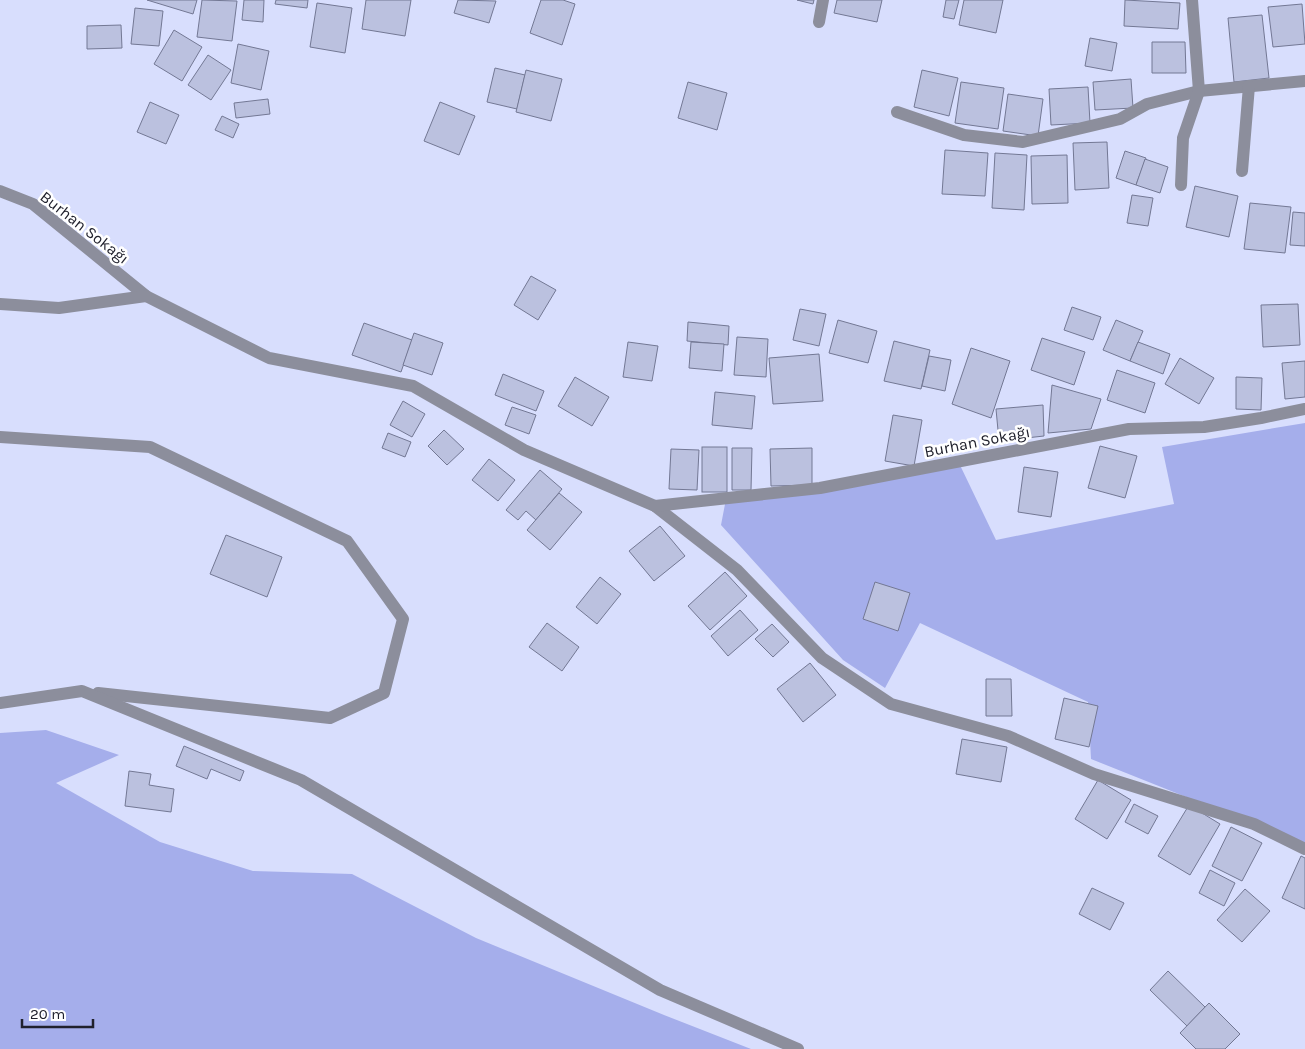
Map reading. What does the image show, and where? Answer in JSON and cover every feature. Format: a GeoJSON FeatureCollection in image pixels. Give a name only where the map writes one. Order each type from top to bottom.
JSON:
{"type":"FeatureCollection","features":[{"type":"Feature","properties":{"kind":"street"},"geometry":{"type":"LineString","coordinates":[[819,22],[823,0]]}},
{"type":"Feature","properties":{"kind":"street"},"geometry":{"type":"LineString","coordinates":[[1181,185],[1183,138],[1198,91],[1192,0]]}},
{"type":"Feature","properties":{"kind":"street"},"geometry":{"type":"LineString","coordinates":[[897,112],[964,135],[1024,142],[1120,119],[1146,104],[1198,91],[1305,81]]}},
{"type":"Feature","properties":{"kind":"street"},"geometry":{"type":"LineString","coordinates":[[1242,171],[1249,86]]}},
{"type":"Feature","properties":{"kind":"street","name":"Burhan Sokağı"},"geometry":{"type":"LineString","coordinates":[[0,191],[33,204],[146,296],[269,358],[414,386],[524,450],[655,506],[820,488],[1129,430],[1204,427],[1305,409]]}},
{"type":"Feature","properties":{"kind":"street"},"geometry":{"type":"LineString","coordinates":[[0,304],[59,308],[146,296]]}},
{"type":"Feature","properties":{"kind":"street"},"geometry":{"type":"LineString","coordinates":[[0,437],[150,447],[347,541],[404,619],[384,694],[330,718],[82,691],[0,703]]}},
{"type":"Feature","properties":{"kind":"street"},"geometry":{"type":"LineString","coordinates":[[655,506],[737,570],[822,658],[891,704],[1008,736],[1094,774],[1254,824],[1305,849]]}},
{"type":"Feature","properties":{"kind":"street"},"geometry":{"type":"LineString","coordinates":[[82,691],[301,780],[660,990],[798,1049]]}},
{"type":"Feature","properties":{"kind":"shaded area"},"geometry":{"type":"Polygon","coordinates":[[[1305,423],[1305,847],[1294,840],[1091,759],[1088,702],[920,623],[885,688],[843,660],[721,525],[726,499],[958,461],[996,540],[1174,504],[1162,447],[1305,423]]]}},
{"type":"Feature","properties":{"kind":"shaded area"},"geometry":{"type":"Polygon","coordinates":[[[46,730],[119,755],[56,783],[160,842],[253,871],[352,874],[476,938],[751,1049],[0,1049],[0,733],[46,730]]]}},
{"type":"Feature","properties":{"kind":"building"},"geometry":{"type":"Polygon","coordinates":[[[147,0],[197,0],[193,14],[147,0]]]}},
{"type":"Feature","properties":{"kind":"building"},"geometry":{"type":"Polygon","coordinates":[[[202,0],[237,1],[232,41],[197,37],[202,0]]]}},
{"type":"Feature","properties":{"kind":"building"},"geometry":{"type":"Polygon","coordinates":[[[244,0],[264,0],[263,22],[242,20],[244,0]]]}},
{"type":"Feature","properties":{"kind":"building"},"geometry":{"type":"Polygon","coordinates":[[[276,0],[308,0],[307,8],[275,4],[276,0]]]}},
{"type":"Feature","properties":{"kind":"building"},"geometry":{"type":"Polygon","coordinates":[[[366,0],[411,0],[405,36],[362,29],[366,0]]]}},
{"type":"Feature","properties":{"kind":"building"},"geometry":{"type":"Polygon","coordinates":[[[458,0],[496,1],[489,23],[454,13],[458,0]]]}},
{"type":"Feature","properties":{"kind":"building"},"geometry":{"type":"Polygon","coordinates":[[[541,0],[563,0],[575,4],[562,45],[530,33],[541,0]]]}},
{"type":"Feature","properties":{"kind":"building"},"geometry":{"type":"Polygon","coordinates":[[[797,0],[814,0],[813,4],[797,0]]]}},
{"type":"Feature","properties":{"kind":"building"},"geometry":{"type":"Polygon","coordinates":[[[837,0],[882,0],[877,22],[834,13],[837,0]]]}},
{"type":"Feature","properties":{"kind":"building"},"geometry":{"type":"Polygon","coordinates":[[[946,0],[959,0],[954,19],[943,17],[946,0]]]}},
{"type":"Feature","properties":{"kind":"building"},"geometry":{"type":"Polygon","coordinates":[[[964,0],[1003,0],[996,33],[959,25],[964,0]]]}},
{"type":"Feature","properties":{"kind":"building"},"geometry":{"type":"Polygon","coordinates":[[[1125,0],[1180,3],[1178,29],[1124,26],[1125,0]]]}},
{"type":"Feature","properties":{"kind":"building"},"geometry":{"type":"Polygon","coordinates":[[[317,3],[352,8],[345,53],[310,47],[317,3]]]}},
{"type":"Feature","properties":{"kind":"building"},"geometry":{"type":"Polygon","coordinates":[[[1302,4],[1305,44],[1273,47],[1268,7],[1302,4]]]}},
{"type":"Feature","properties":{"kind":"building"},"geometry":{"type":"Polygon","coordinates":[[[135,8],[163,11],[159,46],[131,44],[135,8]]]}},
{"type":"Feature","properties":{"kind":"building"},"geometry":{"type":"Polygon","coordinates":[[[1262,15],[1269,78],[1234,82],[1228,18],[1262,15]]]}},
{"type":"Feature","properties":{"kind":"building"},"geometry":{"type":"Polygon","coordinates":[[[121,25],[122,48],[87,49],[87,26],[121,25]]]}},
{"type":"Feature","properties":{"kind":"building"},"geometry":{"type":"Polygon","coordinates":[[[174,30],[202,47],[182,81],[154,64],[174,30]]]}},
{"type":"Feature","properties":{"kind":"building"},"geometry":{"type":"Polygon","coordinates":[[[1090,38],[1117,43],[1112,71],[1085,66],[1090,38]]]}},
{"type":"Feature","properties":{"kind":"building"},"geometry":{"type":"Polygon","coordinates":[[[1152,42],[1185,42],[1186,73],[1152,73],[1152,42]]]}},
{"type":"Feature","properties":{"kind":"building"},"geometry":{"type":"Polygon","coordinates":[[[238,44],[269,51],[261,90],[231,83],[238,44]]]}},
{"type":"Feature","properties":{"kind":"building"},"geometry":{"type":"Polygon","coordinates":[[[208,55],[231,70],[211,100],[188,85],[208,55]]]}},
{"type":"Feature","properties":{"kind":"building"},"geometry":{"type":"Polygon","coordinates":[[[495,68],[525,75],[517,109],[487,102],[495,68]]]}},
{"type":"Feature","properties":{"kind":"building"},"geometry":{"type":"Polygon","coordinates":[[[526,70],[562,79],[551,121],[516,112],[526,70]]]}},
{"type":"Feature","properties":{"kind":"building"},"geometry":{"type":"Polygon","coordinates":[[[922,70],[958,78],[949,116],[914,107],[922,70]]]}},
{"type":"Feature","properties":{"kind":"building"},"geometry":{"type":"Polygon","coordinates":[[[1131,79],[1133,108],[1095,110],[1093,82],[1131,79]]]}},
{"type":"Feature","properties":{"kind":"building"},"geometry":{"type":"Polygon","coordinates":[[[688,82],[727,93],[717,130],[678,118],[688,82]]]}},
{"type":"Feature","properties":{"kind":"building"},"geometry":{"type":"Polygon","coordinates":[[[961,82],[1004,88],[998,129],[955,123],[961,82]]]}},
{"type":"Feature","properties":{"kind":"building"},"geometry":{"type":"Polygon","coordinates":[[[1088,87],[1090,123],[1051,125],[1049,89],[1088,87]]]}},
{"type":"Feature","properties":{"kind":"building"},"geometry":{"type":"Polygon","coordinates":[[[1008,94],[1043,99],[1038,136],[1003,131],[1008,94]]]}},
{"type":"Feature","properties":{"kind":"building"},"geometry":{"type":"Polygon","coordinates":[[[268,99],[270,114],[236,118],[234,103],[268,99]]]}},
{"type":"Feature","properties":{"kind":"building"},"geometry":{"type":"Polygon","coordinates":[[[150,102],[179,115],[166,144],[137,132],[150,102]]]}},
{"type":"Feature","properties":{"kind":"building"},"geometry":{"type":"Polygon","coordinates":[[[440,102],[475,116],[459,155],[424,141],[440,102]]]}},
{"type":"Feature","properties":{"kind":"building"},"geometry":{"type":"Polygon","coordinates":[[[222,116],[239,124],[233,138],[215,130],[222,116]]]}},
{"type":"Feature","properties":{"kind":"building"},"geometry":{"type":"Polygon","coordinates":[[[1107,142],[1109,188],[1075,190],[1073,143],[1107,142]]]}},
{"type":"Feature","properties":{"kind":"building"},"geometry":{"type":"Polygon","coordinates":[[[945,150],[988,153],[985,196],[942,194],[945,150]]]}},
{"type":"Feature","properties":{"kind":"building"},"geometry":{"type":"Polygon","coordinates":[[[1125,151],[1146,158],[1136,185],[1116,178],[1125,151]]]}},
{"type":"Feature","properties":{"kind":"building"},"geometry":{"type":"Polygon","coordinates":[[[995,153],[1027,155],[1024,210],[992,208],[995,153]]]}},
{"type":"Feature","properties":{"kind":"building"},"geometry":{"type":"Polygon","coordinates":[[[1067,155],[1068,203],[1032,204],[1031,156],[1067,155]]]}},
{"type":"Feature","properties":{"kind":"building"},"geometry":{"type":"Polygon","coordinates":[[[1145,159],[1168,167],[1160,193],[1136,185],[1145,159]]]}},
{"type":"Feature","properties":{"kind":"building"},"geometry":{"type":"Polygon","coordinates":[[[1195,186],[1238,196],[1229,237],[1186,227],[1195,186]]]}},
{"type":"Feature","properties":{"kind":"building"},"geometry":{"type":"Polygon","coordinates":[[[1132,195],[1153,198],[1148,226],[1127,223],[1132,195]]]}},
{"type":"Feature","properties":{"kind":"building"},"geometry":{"type":"Polygon","coordinates":[[[1250,203],[1291,207],[1285,253],[1244,249],[1250,203]]]}},
{"type":"Feature","properties":{"kind":"building"},"geometry":{"type":"Polygon","coordinates":[[[1293,212],[1305,213],[1305,246],[1290,245],[1293,212]]]}},
{"type":"Feature","properties":{"kind":"building"},"geometry":{"type":"Polygon","coordinates":[[[531,276],[556,290],[538,320],[514,305],[531,276]]]}},
{"type":"Feature","properties":{"kind":"building"},"geometry":{"type":"Polygon","coordinates":[[[1298,304],[1300,345],[1263,347],[1261,305],[1298,304]]]}},
{"type":"Feature","properties":{"kind":"building"},"geometry":{"type":"Polygon","coordinates":[[[1072,307],[1101,317],[1093,340],[1064,330],[1072,307]]]}},
{"type":"Feature","properties":{"kind":"building"},"geometry":{"type":"Polygon","coordinates":[[[800,309],[826,314],[819,346],[793,340],[800,309]]]}},
{"type":"Feature","properties":{"kind":"building"},"geometry":{"type":"Polygon","coordinates":[[[838,320],[877,331],[868,363],[829,353],[838,320]]]}},
{"type":"Feature","properties":{"kind":"building"},"geometry":{"type":"Polygon","coordinates":[[[1116,320],[1143,331],[1130,361],[1103,350],[1116,320]]]}},
{"type":"Feature","properties":{"kind":"building"},"geometry":{"type":"Polygon","coordinates":[[[688,322],[729,326],[728,345],[687,341],[688,322]]]}},
{"type":"Feature","properties":{"kind":"building"},"geometry":{"type":"Polygon","coordinates":[[[364,323],[412,340],[401,372],[352,355],[364,323]]]}},
{"type":"Feature","properties":{"kind":"building"},"geometry":{"type":"Polygon","coordinates":[[[414,333],[443,343],[432,375],[403,365],[414,333]]]}},
{"type":"Feature","properties":{"kind":"building"},"geometry":{"type":"Polygon","coordinates":[[[737,337],[768,339],[766,377],[734,375],[737,337]]]}},
{"type":"Feature","properties":{"kind":"building"},"geometry":{"type":"Polygon","coordinates":[[[1042,338],[1085,352],[1074,385],[1031,370],[1042,338]]]}},
{"type":"Feature","properties":{"kind":"building"},"geometry":{"type":"Polygon","coordinates":[[[894,341],[930,350],[921,389],[884,381],[894,341]]]}},
{"type":"Feature","properties":{"kind":"building"},"geometry":{"type":"Polygon","coordinates":[[[628,342],[658,346],[652,381],[623,377],[628,342]]]}},
{"type":"Feature","properties":{"kind":"building"},"geometry":{"type":"Polygon","coordinates":[[[691,342],[724,344],[722,371],[689,368],[691,342]]]}},
{"type":"Feature","properties":{"kind":"building"},"geometry":{"type":"Polygon","coordinates":[[[1138,342],[1170,354],[1163,374],[1130,361],[1138,342]]]}},
{"type":"Feature","properties":{"kind":"building"},"geometry":{"type":"Polygon","coordinates":[[[971,348],[1010,361],[991,418],[952,404],[971,348]]]}},
{"type":"Feature","properties":{"kind":"building"},"geometry":{"type":"Polygon","coordinates":[[[819,354],[823,401],[773,404],[769,358],[819,354]]]}},
{"type":"Feature","properties":{"kind":"building"},"geometry":{"type":"Polygon","coordinates":[[[929,356],[951,360],[945,391],[922,386],[929,356]]]}},
{"type":"Feature","properties":{"kind":"building"},"geometry":{"type":"Polygon","coordinates":[[[1180,358],[1214,378],[1199,404],[1165,384],[1180,358]]]}},
{"type":"Feature","properties":{"kind":"building"},"geometry":{"type":"Polygon","coordinates":[[[1305,361],[1305,397],[1285,399],[1282,363],[1305,361]]]}},
{"type":"Feature","properties":{"kind":"building"},"geometry":{"type":"Polygon","coordinates":[[[1117,370],[1155,383],[1145,413],[1107,400],[1117,370]]]}},
{"type":"Feature","properties":{"kind":"building"},"geometry":{"type":"Polygon","coordinates":[[[503,374],[544,391],[536,411],[495,395],[503,374]]]}},
{"type":"Feature","properties":{"kind":"building"},"geometry":{"type":"Polygon","coordinates":[[[575,377],[609,397],[592,426],[558,406],[575,377]]]}},
{"type":"Feature","properties":{"kind":"building"},"geometry":{"type":"Polygon","coordinates":[[[1236,377],[1262,378],[1261,410],[1236,409],[1236,377]]]}},
{"type":"Feature","properties":{"kind":"building"},"geometry":{"type":"Polygon","coordinates":[[[1052,385],[1101,399],[1091,429],[1048,433],[1052,385]]]}},
{"type":"Feature","properties":{"kind":"building"},"geometry":{"type":"Polygon","coordinates":[[[715,392],[755,396],[752,429],[712,425],[715,392]]]}},
{"type":"Feature","properties":{"kind":"building"},"geometry":{"type":"Polygon","coordinates":[[[403,401],[425,414],[412,437],[390,425],[403,401]]]}},
{"type":"Feature","properties":{"kind":"building"},"geometry":{"type":"Polygon","coordinates":[[[1043,405],[1044,436],[999,441],[996,409],[1043,405]]]}},
{"type":"Feature","properties":{"kind":"building"},"geometry":{"type":"Polygon","coordinates":[[[512,407],[536,415],[529,434],[505,425],[512,407]]]}},
{"type":"Feature","properties":{"kind":"building"},"geometry":{"type":"Polygon","coordinates":[[[893,415],[922,420],[914,466],[885,461],[893,415]]]}},
{"type":"Feature","properties":{"kind":"building"},"geometry":{"type":"Polygon","coordinates":[[[444,430],[464,449],[447,465],[428,446],[444,430]]]}},
{"type":"Feature","properties":{"kind":"building"},"geometry":{"type":"Polygon","coordinates":[[[388,433],[411,442],[405,457],[382,448],[388,433]]]}},
{"type":"Feature","properties":{"kind":"building"},"geometry":{"type":"Polygon","coordinates":[[[1100,446],[1137,456],[1125,498],[1088,488],[1100,446]]]}},
{"type":"Feature","properties":{"kind":"building"},"geometry":{"type":"Polygon","coordinates":[[[702,447],[727,447],[727,492],[702,492],[702,447]]]}},
{"type":"Feature","properties":{"kind":"building"},"geometry":{"type":"Polygon","coordinates":[[[732,448],[752,448],[751,490],[732,490],[732,448]]]}},
{"type":"Feature","properties":{"kind":"building"},"geometry":{"type":"Polygon","coordinates":[[[812,448],[812,485],[771,486],[770,449],[812,448]]]}},
{"type":"Feature","properties":{"kind":"building"},"geometry":{"type":"Polygon","coordinates":[[[671,449],[699,450],[697,490],[669,489],[671,449]]]}},
{"type":"Feature","properties":{"kind":"building"},"geometry":{"type":"Polygon","coordinates":[[[489,459],[515,480],[498,501],[472,480],[489,459]]]}},
{"type":"Feature","properties":{"kind":"building"},"geometry":{"type":"Polygon","coordinates":[[[1024,467],[1058,472],[1051,517],[1018,512],[1024,467]]]}},
{"type":"Feature","properties":{"kind":"building"},"geometry":{"type":"Polygon","coordinates":[[[540,470],[562,489],[536,520],[526,511],[518,520],[506,510],[540,470]]]}},
{"type":"Feature","properties":{"kind":"building"},"geometry":{"type":"Polygon","coordinates":[[[559,493],[582,512],[550,550],[527,530],[559,493]]]}},
{"type":"Feature","properties":{"kind":"building"},"geometry":{"type":"Polygon","coordinates":[[[660,526],[685,556],[654,581],[629,551],[660,526]]]}},
{"type":"Feature","properties":{"kind":"building"},"geometry":{"type":"Polygon","coordinates":[[[226,535],[282,557],[267,597],[210,574],[226,535]]]}},
{"type":"Feature","properties":{"kind":"building"},"geometry":{"type":"Polygon","coordinates":[[[725,572],[747,596],[710,630],[688,606],[725,572]]]}},
{"type":"Feature","properties":{"kind":"building"},"geometry":{"type":"Polygon","coordinates":[[[600,577],[621,594],[597,624],[576,607],[600,577]]]}},
{"type":"Feature","properties":{"kind":"building"},"geometry":{"type":"Polygon","coordinates":[[[875,582],[910,593],[898,631],[863,619],[875,582]]]}},
{"type":"Feature","properties":{"kind":"building"},"geometry":{"type":"Polygon","coordinates":[[[740,610],[758,630],[728,656],[711,636],[740,610]]]}},
{"type":"Feature","properties":{"kind":"building"},"geometry":{"type":"Polygon","coordinates":[[[547,623],[579,647],[562,671],[529,647],[547,623]]]}},
{"type":"Feature","properties":{"kind":"building"},"geometry":{"type":"Polygon","coordinates":[[[772,624],[789,642],[773,657],[755,639],[772,624]]]}},
{"type":"Feature","properties":{"kind":"building"},"geometry":{"type":"Polygon","coordinates":[[[810,663],[836,695],[803,722],[777,689],[810,663]]]}},
{"type":"Feature","properties":{"kind":"building"},"geometry":{"type":"Polygon","coordinates":[[[986,679],[1011,679],[1012,716],[986,716],[986,679]]]}},
{"type":"Feature","properties":{"kind":"building"},"geometry":{"type":"Polygon","coordinates":[[[1064,698],[1098,706],[1089,747],[1055,739],[1064,698]]]}},
{"type":"Feature","properties":{"kind":"building"},"geometry":{"type":"Polygon","coordinates":[[[962,739],[1007,747],[1001,782],[956,774],[962,739]]]}},
{"type":"Feature","properties":{"kind":"building"},"geometry":{"type":"Polygon","coordinates":[[[184,746],[244,771],[240,781],[211,769],[207,779],[176,766],[184,746]]]}},
{"type":"Feature","properties":{"kind":"building"},"geometry":{"type":"Polygon","coordinates":[[[129,771],[151,774],[149,785],[174,789],[171,812],[125,806],[129,771]]]}},
{"type":"Feature","properties":{"kind":"building"},"geometry":{"type":"Polygon","coordinates":[[[1098,780],[1131,800],[1107,839],[1075,819],[1098,780]]]}},
{"type":"Feature","properties":{"kind":"building"},"geometry":{"type":"Polygon","coordinates":[[[1134,804],[1158,816],[1148,834],[1125,822],[1134,804]]]}},
{"type":"Feature","properties":{"kind":"building"},"geometry":{"type":"Polygon","coordinates":[[[1189,805],[1220,824],[1190,875],[1158,856],[1189,805]]]}},
{"type":"Feature","properties":{"kind":"building"},"geometry":{"type":"Polygon","coordinates":[[[1231,827],[1262,843],[1242,881],[1212,866],[1231,827]]]}},
{"type":"Feature","properties":{"kind":"building"},"geometry":{"type":"Polygon","coordinates":[[[1301,856],[1305,858],[1305,909],[1282,898],[1301,856]]]}},
{"type":"Feature","properties":{"kind":"building"},"geometry":{"type":"Polygon","coordinates":[[[1210,870],[1235,883],[1224,906],[1199,893],[1210,870]]]}},
{"type":"Feature","properties":{"kind":"building"},"geometry":{"type":"Polygon","coordinates":[[[1092,888],[1124,903],[1110,930],[1079,914],[1092,888]]]}},
{"type":"Feature","properties":{"kind":"building"},"geometry":{"type":"Polygon","coordinates":[[[1245,889],[1270,911],[1242,942],[1217,920],[1245,889]]]}},
{"type":"Feature","properties":{"kind":"building"},"geometry":{"type":"Polygon","coordinates":[[[1168,971],[1205,1007],[1187,1026],[1150,990],[1168,971]]]}},
{"type":"Feature","properties":{"kind":"building"},"geometry":{"type":"Polygon","coordinates":[[[1209,1003],[1240,1034],[1225,1049],[1196,1049],[1180,1033],[1209,1003]]]}}]}
